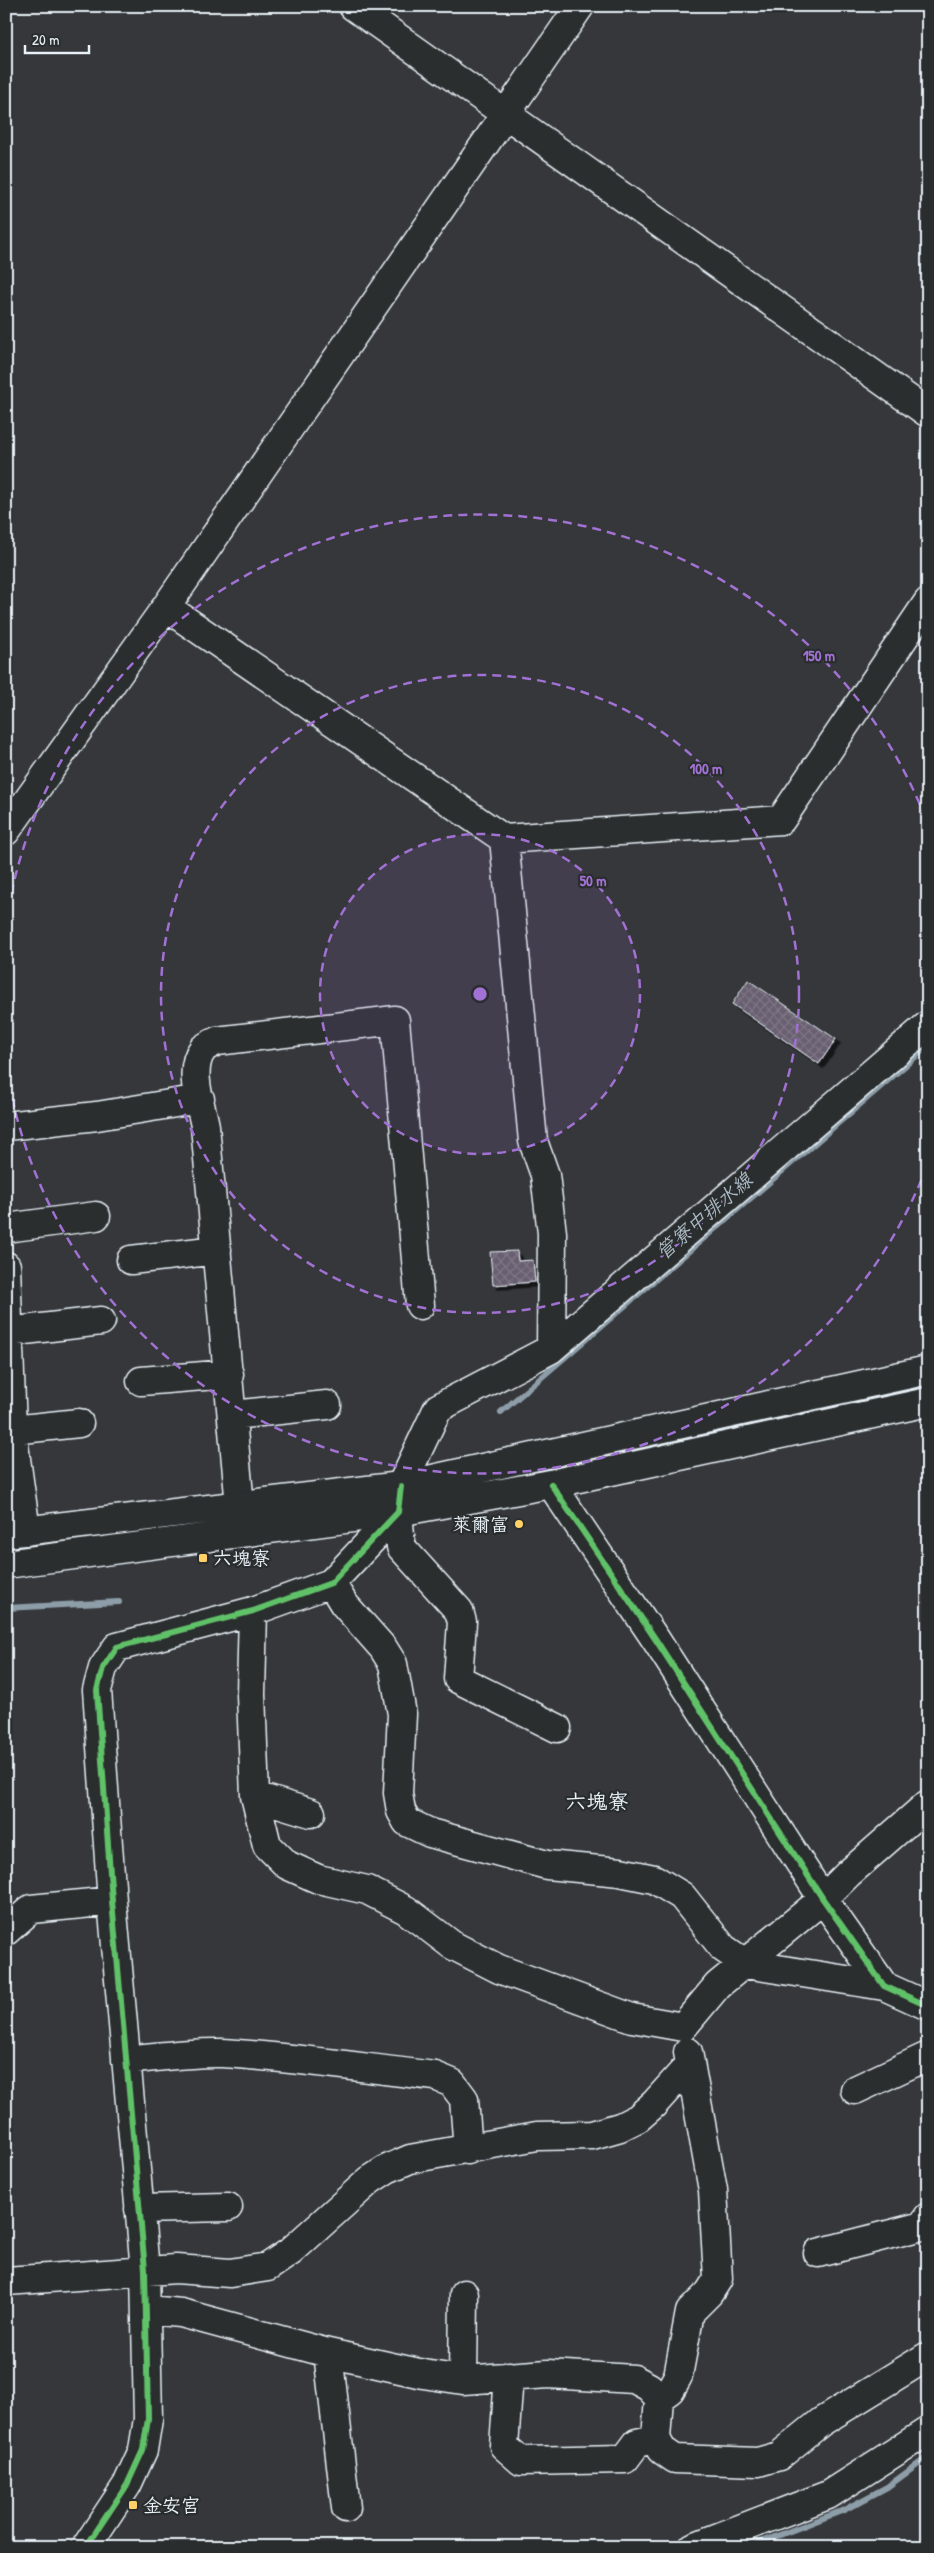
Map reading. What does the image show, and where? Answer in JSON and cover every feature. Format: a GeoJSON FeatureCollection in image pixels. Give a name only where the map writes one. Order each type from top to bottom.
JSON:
{"type":"FeatureCollection","features":[{"type":"Feature","properties":{"kind":"street"},"geometry":{"type":"LineString","coordinates":[[353,6],[928,413]]}},
{"type":"Feature","properties":{"kind":"street"},"geometry":{"type":"LineString","coordinates":[[6,831],[166,607],[580,6]]}},
{"type":"Feature","properties":{"kind":"street"},"geometry":{"type":"LineString","coordinates":[[166,607],[504,839],[782,820],[928,602]]}},
{"type":"Feature","properties":{"kind":"street"},"geometry":{"type":"LineString","coordinates":[[504,839],[533,1141],[545,1175],[552,1232],[551,1349]]}},
{"type":"Feature","properties":{"kind":"street"},"geometry":{"type":"LineString","coordinates":[[240,1506],[218,1250],[205,1126],[196,1080],[198,1060],[204,1049],[216,1041],[395,1020],[420,1305]]}},
{"type":"Feature","properties":{"kind":"street"},"geometry":{"type":"LineString","coordinates":[[86,2547],[126,2484],[143,2450],[148,2418],[145,2270],[112,1901],[97,1690],[103,1668],[117,1647],[253,1611],[331,1583],[400,1499],[438,1408],[551,1349],[928,1025]]}},
{"type":"Feature","properties":{"kind":"street"},"geometry":{"type":"LineString","coordinates":[[6,1126],[97,1116],[200,1099]]}},
{"type":"Feature","properties":{"kind":"street"},"geometry":{"type":"LineString","coordinates":[[6,1228],[96,1216]]}},
{"type":"Feature","properties":{"kind":"street"},"geometry":{"type":"LineString","coordinates":[[131,1260],[218,1250]]}},
{"type":"Feature","properties":{"kind":"street"},"geometry":{"type":"LineString","coordinates":[[6,1266],[16,1532],[240,1506],[400,1499],[551,1484],[928,1402]]}},
{"type":"Feature","properties":{"kind":"street"},"geometry":{"type":"LineString","coordinates":[[8,1332],[101,1321]]}},
{"type":"Feature","properties":{"kind":"street"},"geometry":{"type":"LineString","coordinates":[[6,1564],[400,1499],[928,1370]]}},
{"type":"Feature","properties":{"kind":"street"},"geometry":{"type":"LineString","coordinates":[[141,1380],[229,1374]]}},
{"type":"Feature","properties":{"kind":"street"},"geometry":{"type":"LineString","coordinates":[[233,1415],[327,1405]]}},
{"type":"Feature","properties":{"kind":"street"},"geometry":{"type":"LineString","coordinates":[[12,1430],[79,1423]]}},
{"type":"Feature","properties":{"kind":"street"},"geometry":{"type":"LineString","coordinates":[[551,1484],[656,1640],[823,1899],[884,1986]]}},
{"type":"Feature","properties":{"kind":"street"},"geometry":{"type":"LineString","coordinates":[[400,1499],[401,1547],[459,1611],[462,1622],[458,1679],[557,1728]]}},
{"type":"Feature","properties":{"kind":"street"},"geometry":{"type":"LineString","coordinates":[[331,1583],[344,1604],[384,1648],[393,1664],[402,1714],[398,1793],[402,1811],[407,1822],[430,1833],[547,1865],[620,1872],[654,1879],[682,1896],[723,1948],[746,1964],[884,1986],[928,2007]]}},
{"type":"Feature","properties":{"kind":"street"},"geometry":{"type":"LineString","coordinates":[[253,1611],[251,1694],[256,1796],[267,1846],[287,1865],[318,1879],[367,1890],[406,1910],[452,1944],[499,1969],[632,2018],[683,2027]]}},
{"type":"Feature","properties":{"kind":"street"},"geometry":{"type":"LineString","coordinates":[[256,1796],[311,1813]]}},
{"type":"Feature","properties":{"kind":"street"},"geometry":{"type":"LineString","coordinates":[[683,2027],[718,1985],[823,1899],[848,1874],[928,1804]]}},
{"type":"Feature","properties":{"kind":"street"},"geometry":{"type":"LineString","coordinates":[[6,1931],[31,1908],[112,1901]]}},
{"type":"Feature","properties":{"kind":"street"},"geometry":{"type":"LineString","coordinates":[[659,2398],[670,2390],[678,2376],[690,2312],[709,2293],[718,2279],[713,2190],[683,2027]]}},
{"type":"Feature","properties":{"kind":"street"},"geometry":{"type":"LineString","coordinates":[[126,2060],[179,2054],[221,2053],[320,2062],[435,2076],[452,2083],[464,2099],[468,2150]]}},
{"type":"Feature","properties":{"kind":"street"},"geometry":{"type":"LineString","coordinates":[[855,2090],[928,2056]]}},
{"type":"Feature","properties":{"kind":"street"},"geometry":{"type":"LineString","coordinates":[[6,2281],[145,2270],[176,2269],[230,2273],[268,2266],[290,2252],[370,2180],[387,2169],[410,2159],[537,2136],[592,2135],[620,2126],[638,2118],[654,2104],[690,2064]]}},
{"type":"Feature","properties":{"kind":"street"},"geometry":{"type":"LineString","coordinates":[[139,2209],[228,2207]]}},
{"type":"Feature","properties":{"kind":"street"},"geometry":{"type":"LineString","coordinates":[[818,2253],[922,2226],[928,2217]]}},
{"type":"Feature","properties":{"kind":"street"},"geometry":{"type":"LineString","coordinates":[[463,2380],[464,2294]]}},
{"type":"Feature","properties":{"kind":"street"},"geometry":{"type":"LineString","coordinates":[[147,2310],[181,2314],[328,2353],[463,2380],[548,2374],[634,2379],[649,2387],[659,2398],[656,2439],[662,2450],[675,2458],[758,2462],[779,2456],[821,2422],[928,2356]]}},
{"type":"Feature","properties":{"kind":"street"},"geometry":{"type":"LineString","coordinates":[[328,2353],[346,2508]]}},
{"type":"Feature","properties":{"kind":"street"},"geometry":{"type":"LineString","coordinates":[[510,2376],[504,2446],[521,2461],[625,2459],[637,2443],[656,2439]]}},
{"type":"Feature","properties":{"kind":"street"},"geometry":{"type":"LineString","coordinates":[[693,2547],[828,2495],[928,2431]]}},
{"type":"Feature","properties":{"kind":"building"},"geometry":{"type":"Polygon","coordinates":[[[748,980],[836,1039],[819,1064],[732,1004],[748,980]]]}},
{"type":"Feature","properties":{"kind":"building"},"geometry":{"type":"Polygon","coordinates":[[[517,1251],[518,1261],[533,1260],[535,1282],[493,1285],[490,1252],[517,1251]]]}},
{"type":"Feature","properties":{"kind":"waterway","name":"管寮中排水線"},"geometry":{"type":"LineString","coordinates":[[501,1412],[928,1046]]}},
{"type":"Feature","properties":{"kind":"waterway"},"geometry":{"type":"LineString","coordinates":[[6,1608],[119,1602]]}},
{"type":"Feature","properties":{"kind":"waterway"},"geometry":{"type":"LineString","coordinates":[[749,2547],[844,2510],[887,2487],[928,2457]]}},
{"type":"Feature","properties":{"kind":"cycle path"},"geometry":{"type":"LineString","coordinates":[[551,1484],[656,1640],[823,1899],[884,1986],[928,2006]]}},
{"type":"Feature","properties":{"kind":"cycle path"},"geometry":{"type":"LineString","coordinates":[[86,2547],[127,2485],[143,2450],[148,2419],[145,2270],[112,1901],[97,1690],[103,1668],[117,1647],[253,1611],[331,1583],[398,1512],[401,1486]]}},
{"type":"Feature","properties":{"kind":"place","name":"萊爾富"},"geometry":{"type":"Point","coordinates":[519,1524]}},
{"type":"Feature","properties":{"kind":"place","name":"六塊寮"},"geometry":{"type":"Point","coordinates":[203,1558]}},
{"type":"Feature","properties":{"kind":"place","name":"金安宮"},"geometry":{"type":"Point","coordinates":[133,2505]}},
{"type":"Feature","properties":{"kind":"district","name":"六塊寮"},"geometry":{"type":"Point","coordinates":[597,1802]}}]}
